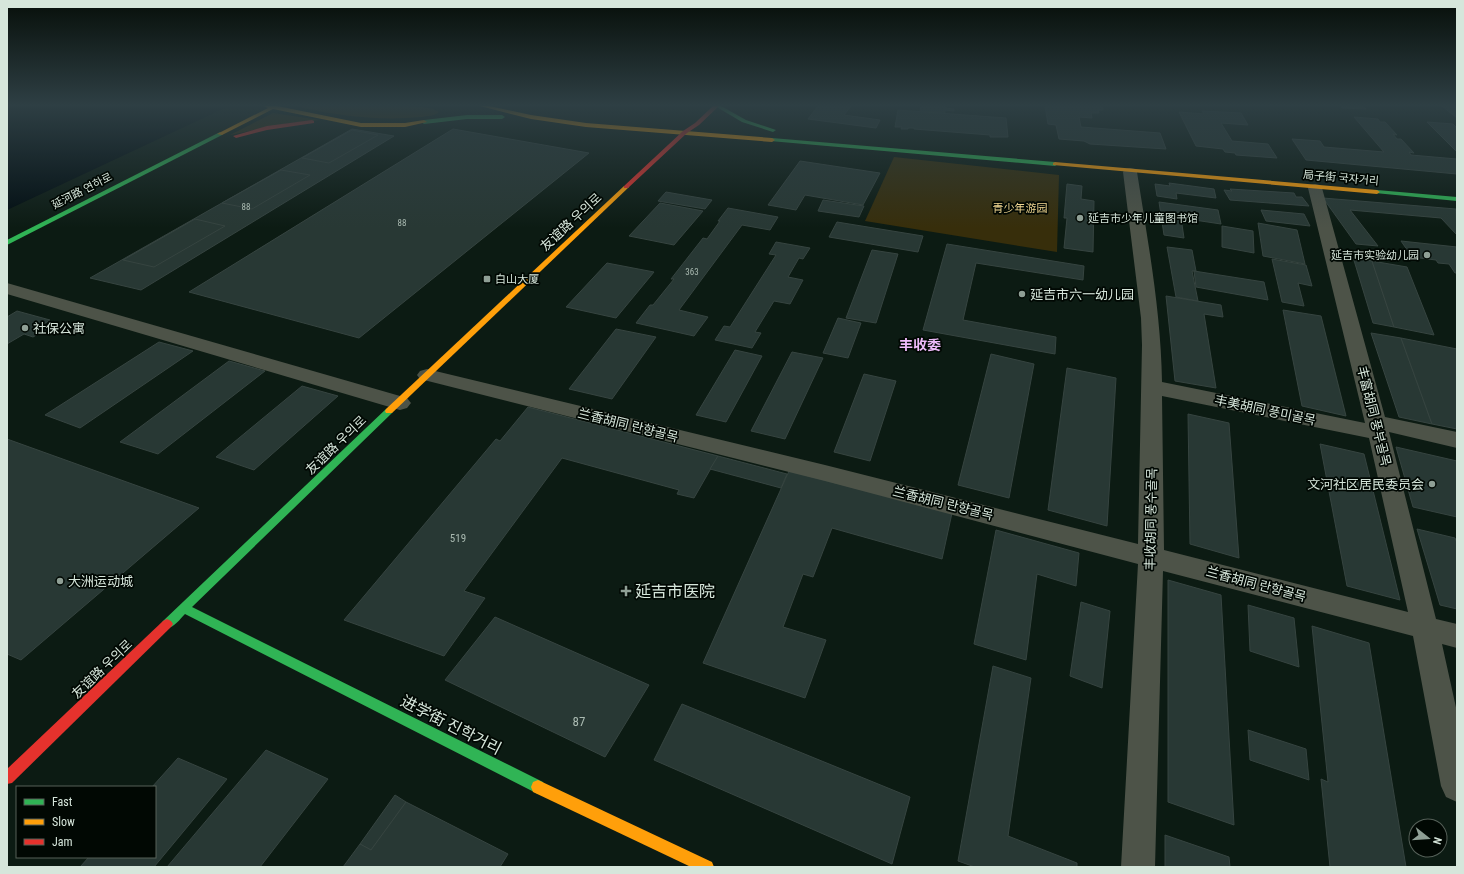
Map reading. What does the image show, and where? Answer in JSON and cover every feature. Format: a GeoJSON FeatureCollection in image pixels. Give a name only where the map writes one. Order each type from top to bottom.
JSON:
{"type":"FeatureCollection","features":[{"type":"Feature","properties":{"kind":"main road","name":"延河路 연하로"},"geometry":{"type":"LineString","coordinates":[[7,233],[177,147]]}},
{"type":"Feature","properties":{"kind":"main road","name":"延河路 연하로"},"geometry":{"type":"LineString","coordinates":[[7,243],[194,147]]}},
{"type":"Feature","properties":{"kind":"main road"},"geometry":{"type":"LineString","coordinates":[[184,152],[200,147]]}},
{"type":"Feature","properties":{"kind":"main road","name":"友谊路 우의로"},"geometry":{"type":"LineString","coordinates":[[7,778],[400,403],[427,375],[668,147]]}},
{"type":"Feature","properties":{"kind":"main road","name":"局子街 국자거리"},"geometry":{"type":"LineString","coordinates":[[849,147],[1457,199]]}},
{"type":"Feature","properties":{"kind":"main road"},"geometry":{"type":"LineString","coordinates":[[959,147],[1192,166]]}},
{"type":"Feature","properties":{"kind":"main road","name":"进学街 진학거리"},"geometry":{"type":"LineString","coordinates":[[184,608],[584,810],[706,867]]}},
{"type":"Feature","properties":{"kind":"street","name":"丰收胡同 풍수골목"},"geometry":{"type":"LineString","coordinates":[[1130,172],[1150,318],[1152,387],[1151,557],[1138,867]]}},
{"type":"Feature","properties":{"kind":"street","name":"丰富胡同 풍부골목"},"geometry":{"type":"LineString","coordinates":[[1315,188],[1378,428],[1425,628],[1457,786]]}},
{"type":"Feature","properties":{"kind":"street"},"geometry":{"type":"LineString","coordinates":[[7,288],[400,403]]}},
{"type":"Feature","properties":{"kind":"street","name":"兰香胡同 란향골목"},"geometry":{"type":"LineString","coordinates":[[427,375],[825,473],[1457,636]]}},
{"type":"Feature","properties":{"kind":"street","name":"丰美胡同 풍미골목"},"geometry":{"type":"LineString","coordinates":[[1152,387],[1378,428],[1457,440]]}},
{"type":"Feature","properties":{"kind":"green space","name":"青少年游园"},"geometry":{"type":"Polygon","coordinates":[[[894,157],[1059,175],[1057,252],[865,221],[894,157]]]}},
{"type":"Feature","properties":{"kind":"shaded area"},"geometry":{"type":"Polygon","coordinates":[[[7,147],[142,147],[7,210],[7,147]]]}},
{"type":"Feature","properties":{"kind":"building"},"geometry":{"type":"Polygon","coordinates":[[[321,147],[376,147],[141,290],[90,278],[321,147]]]}},
{"type":"Feature","properties":{"kind":"building"},"geometry":{"type":"Polygon","coordinates":[[[322,147],[357,147],[329,163],[302,158],[322,147]]]}},
{"type":"Feature","properties":{"kind":"building"},"geometry":{"type":"Polygon","coordinates":[[[424,147],[554,147],[589,153],[359,338],[189,292],[424,147]]]}},
{"type":"Feature","properties":{"kind":"building"},"geometry":{"type":"Polygon","coordinates":[[[1132,147],[1165,147],[1166,149],[1132,147]]]}},
{"type":"Feature","properties":{"kind":"building"},"geometry":{"type":"Polygon","coordinates":[[[1203,147],[1270,147],[1277,158],[1236,155],[1235,153],[1225,152],[1223,149],[1203,147]]]}},
{"type":"Feature","properties":{"kind":"building"},"geometry":{"type":"Polygon","coordinates":[[[1297,147],[1324,147],[1384,152],[1380,147],[1408,147],[1414,153],[1409,152],[1411,155],[1457,159],[1457,174],[1306,160],[1297,147]]]}},
{"type":"Feature","properties":{"kind":"building"},"geometry":{"type":"Polygon","coordinates":[[[1452,147],[1457,147],[1457,152],[1452,147]]]}},
{"type":"Feature","properties":{"kind":"building"},"geometry":{"type":"Polygon","coordinates":[[[800,161],[880,173],[863,205],[805,195],[796,210],[768,205],[800,161]]]}},
{"type":"Feature","properties":{"kind":"building"},"geometry":{"type":"Polygon","coordinates":[[[281,170],[310,175],[252,209],[222,203],[281,170]]]}},
{"type":"Feature","properties":{"kind":"building"},"geometry":{"type":"Polygon","coordinates":[[[1169,183],[1214,189],[1216,198],[1176,193],[1177,199],[1157,196],[1155,184],[1170,186],[1169,183]]]}},
{"type":"Feature","properties":{"kind":"building","name":"延吉市少年儿童图书馆"},"geometry":{"type":"Polygon","coordinates":[[[1067,184],[1082,186],[1081,199],[1094,201],[1093,252],[1064,248],[1067,218],[1064,218],[1067,184]]]}},
{"type":"Feature","properties":{"kind":"building"},"geometry":{"type":"Polygon","coordinates":[[[1230,189],[1294,193],[1296,197],[1302,197],[1309,206],[1230,200],[1224,190],[1232,191],[1230,189]]]}},
{"type":"Feature","properties":{"kind":"building"},"geometry":{"type":"Polygon","coordinates":[[[666,192],[712,200],[705,209],[658,201],[666,192]]]}},
{"type":"Feature","properties":{"kind":"building"},"geometry":{"type":"Polygon","coordinates":[[[1323,198],[1456,209],[1457,235],[1441,218],[1350,210],[1378,246],[1356,244],[1323,198]]]}},
{"type":"Feature","properties":{"kind":"building"},"geometry":{"type":"Polygon","coordinates":[[[823,200],[864,206],[859,217],[818,211],[823,200]]]}},
{"type":"Feature","properties":{"kind":"building"},"geometry":{"type":"Polygon","coordinates":[[[1159,202],[1218,210],[1221,224],[1181,218],[1184,238],[1164,235],[1159,202]]]}},
{"type":"Feature","properties":{"kind":"building"},"geometry":{"type":"Polygon","coordinates":[[[660,203],[703,211],[674,245],[629,236],[660,203]]]}},
{"type":"Feature","properties":{"kind":"building"},"geometry":{"type":"Polygon","coordinates":[[[728,208],[778,217],[770,230],[742,225],[679,310],[708,317],[694,336],[636,323],[674,279],[671,279],[703,238],[707,239],[728,208]]]}},
{"type":"Feature","properties":{"kind":"building"},"geometry":{"type":"Polygon","coordinates":[[[1261,210],[1304,214],[1310,226],[1266,221],[1261,210]]]}},
{"type":"Feature","properties":{"kind":"building"},"geometry":{"type":"Polygon","coordinates":[[[195,219],[225,226],[154,267],[123,260],[195,219]]]}},
{"type":"Feature","properties":{"kind":"building"},"geometry":{"type":"Polygon","coordinates":[[[837,222],[923,236],[918,252],[829,237],[837,222]]]}},
{"type":"Feature","properties":{"kind":"building"},"geometry":{"type":"Polygon","coordinates":[[[1258,223],[1297,230],[1305,264],[1263,256],[1258,223]]]}},
{"type":"Feature","properties":{"kind":"building"},"geometry":{"type":"Polygon","coordinates":[[[1222,226],[1253,231],[1254,253],[1222,247],[1222,226]]]}},
{"type":"Feature","properties":{"kind":"building"},"geometry":{"type":"Polygon","coordinates":[[[1401,241],[1457,247],[1457,273],[1455,273],[1449,264],[1438,263],[1436,260],[1412,257],[1401,241]]]}},
{"type":"Feature","properties":{"kind":"building"},"geometry":{"type":"Polygon","coordinates":[[[776,242],[810,248],[803,259],[799,258],[788,277],[803,280],[790,304],[774,301],[755,332],[761,333],[752,348],[715,340],[724,326],[730,327],[776,255],[769,254],[776,242]]]}},
{"type":"Feature","properties":{"kind":"building"},"geometry":{"type":"Polygon","coordinates":[[[947,244],[1084,266],[1083,280],[976,263],[963,320],[1056,337],[1055,354],[923,330],[947,244]]]}},
{"type":"Feature","properties":{"kind":"building"},"geometry":{"type":"Polygon","coordinates":[[[1167,247],[1192,250],[1196,271],[1192,271],[1198,301],[1176,297],[1167,247]]]}},
{"type":"Feature","properties":{"kind":"building"},"geometry":{"type":"Polygon","coordinates":[[[872,250],[898,254],[876,323],[846,318],[872,250]]]}},
{"type":"Feature","properties":{"kind":"building"},"geometry":{"type":"Polygon","coordinates":[[[1353,257],[1372,261],[1394,327],[1373,323],[1353,257]]]}},
{"type":"Feature","properties":{"kind":"building"},"geometry":{"type":"Polygon","coordinates":[[[1272,259],[1306,265],[1312,286],[1298,283],[1304,306],[1282,302],[1272,259]]]}},
{"type":"Feature","properties":{"kind":"building"},"geometry":{"type":"Polygon","coordinates":[[[1372,261],[1407,267],[1434,335],[1394,327],[1372,261]]]}},
{"type":"Feature","properties":{"kind":"building"},"geometry":{"type":"Polygon","coordinates":[[[607,263],[654,272],[616,318],[566,307],[607,263]]]}},
{"type":"Feature","properties":{"kind":"building"},"geometry":{"type":"Polygon","coordinates":[[[1194,271],[1264,282],[1268,300],[1196,287],[1194,271]]]}},
{"type":"Feature","properties":{"kind":"building"},"geometry":{"type":"Polygon","coordinates":[[[1166,296],[1221,305],[1223,317],[1204,314],[1216,388],[1175,381],[1166,296]]]}},
{"type":"Feature","properties":{"kind":"building"},"geometry":{"type":"Polygon","coordinates":[[[1283,310],[1321,316],[1346,416],[1302,406],[1283,310]]]}},
{"type":"Feature","properties":{"kind":"building","name":"社保公寓"},"geometry":{"type":"Polygon","coordinates":[[[17,311],[50,320],[39,327],[47,329],[33,337],[24,334],[7,344],[7,317],[17,311]]]}},
{"type":"Feature","properties":{"kind":"building"},"geometry":{"type":"Polygon","coordinates":[[[838,318],[861,323],[848,358],[823,353],[838,318]]]}},
{"type":"Feature","properties":{"kind":"building"},"geometry":{"type":"Polygon","coordinates":[[[616,329],[656,337],[612,399],[569,389],[616,329]]]}},
{"type":"Feature","properties":{"kind":"building"},"geometry":{"type":"Polygon","coordinates":[[[1371,333],[1401,338],[1432,424],[1399,417],[1371,333]]]}},
{"type":"Feature","properties":{"kind":"building"},"geometry":{"type":"Polygon","coordinates":[[[1401,338],[1457,349],[1457,429],[1432,424],[1401,338]]]}},
{"type":"Feature","properties":{"kind":"building"},"geometry":{"type":"Polygon","coordinates":[[[159,342],[193,351],[80,428],[45,415],[159,342]]]}},
{"type":"Feature","properties":{"kind":"building"},"geometry":{"type":"Polygon","coordinates":[[[735,350],[762,356],[726,422],[696,415],[735,350]]]}},
{"type":"Feature","properties":{"kind":"building"},"geometry":{"type":"Polygon","coordinates":[[[792,352],[823,358],[785,439],[751,431],[792,352]]]}},
{"type":"Feature","properties":{"kind":"building"},"geometry":{"type":"Polygon","coordinates":[[[991,354],[1034,364],[1009,498],[958,485],[991,354]]]}},
{"type":"Feature","properties":{"kind":"building"},"geometry":{"type":"Polygon","coordinates":[[[229,361],[265,371],[158,454],[120,442],[229,361]]]}},
{"type":"Feature","properties":{"kind":"building"},"geometry":{"type":"Polygon","coordinates":[[[1067,368],[1116,378],[1107,526],[1048,510],[1067,368]]]}},
{"type":"Feature","properties":{"kind":"building"},"geometry":{"type":"Polygon","coordinates":[[[864,374],[896,381],[870,461],[834,452],[864,374]]]}},
{"type":"Feature","properties":{"kind":"building"},"geometry":{"type":"Polygon","coordinates":[[[302,386],[338,396],[254,470],[216,457],[302,386]]]}},
{"type":"Feature","properties":{"kind":"building"},"geometry":{"type":"Polygon","coordinates":[[[528,407],[718,456],[694,498],[677,494],[679,490],[562,458],[464,591],[485,598],[444,656],[344,620],[496,439],[500,441],[528,407]]]}},
{"type":"Feature","properties":{"kind":"building"},"geometry":{"type":"Polygon","coordinates":[[[1188,414],[1229,423],[1239,558],[1190,544],[1188,414]]]}},
{"type":"Feature","properties":{"kind":"building","name":"大洲运动城"},"geometry":{"type":"Polygon","coordinates":[[[7,439],[199,508],[21,660],[7,654],[7,439]]]}},
{"type":"Feature","properties":{"kind":"building"},"geometry":{"type":"Polygon","coordinates":[[[1320,444],[1364,454],[1400,600],[1347,586],[1320,444]]]}},
{"type":"Feature","properties":{"kind":"building","name":"文河社区居民委员会"},"geometry":{"type":"Polygon","coordinates":[[[1396,447],[1457,461],[1457,517],[1413,507],[1396,447]]]}},
{"type":"Feature","properties":{"kind":"building"},"geometry":{"type":"Polygon","coordinates":[[[718,456],[787,474],[781,488],[710,469],[718,456]]]}},
{"type":"Feature","properties":{"kind":"building"},"geometry":{"type":"Polygon","coordinates":[[[789,471],[952,513],[942,559],[832,528],[813,577],[803,574],[783,627],[826,640],[805,698],[703,663],[789,471]]]}},
{"type":"Feature","properties":{"kind":"building"},"geometry":{"type":"Polygon","coordinates":[[[1417,529],[1455,538],[1457,543],[1457,609],[1440,605],[1417,529]]]}},
{"type":"Feature","properties":{"kind":"building"},"geometry":{"type":"Polygon","coordinates":[[[996,530],[1079,553],[1076,586],[1037,574],[1026,660],[974,644],[996,530]]]}},
{"type":"Feature","properties":{"kind":"building"},"geometry":{"type":"Polygon","coordinates":[[[1168,580],[1221,595],[1234,825],[1168,802],[1168,580]]]}},
{"type":"Feature","properties":{"kind":"building"},"geometry":{"type":"Polygon","coordinates":[[[1081,602],[1110,611],[1102,688],[1070,676],[1081,602]]]}},
{"type":"Feature","properties":{"kind":"building"},"geometry":{"type":"Polygon","coordinates":[[[1248,605],[1294,618],[1299,667],[1250,651],[1248,605]]]}},
{"type":"Feature","properties":{"kind":"building"},"geometry":{"type":"Polygon","coordinates":[[[495,617],[649,685],[605,757],[445,680],[495,617]]]}},
{"type":"Feature","properties":{"kind":"building"},"geometry":{"type":"Polygon","coordinates":[[[1312,626],[1369,643],[1406,867],[1330,867],[1321,779],[1328,782],[1312,626]]]}},
{"type":"Feature","properties":{"kind":"building"},"geometry":{"type":"Polygon","coordinates":[[[993,666],[1031,678],[1008,836],[1077,863],[1077,867],[975,867],[958,861],[993,666]]]}},
{"type":"Feature","properties":{"kind":"building"},"geometry":{"type":"Polygon","coordinates":[[[682,704],[910,797],[892,864],[654,760],[682,704]]]}},
{"type":"Feature","properties":{"kind":"building"},"geometry":{"type":"Polygon","coordinates":[[[1248,730],[1306,749],[1309,780],[1250,760],[1248,730]]]}},
{"type":"Feature","properties":{"kind":"building"},"geometry":{"type":"Polygon","coordinates":[[[266,750],[328,779],[260,867],[167,867],[266,750]]]}},
{"type":"Feature","properties":{"kind":"building"},"geometry":{"type":"Polygon","coordinates":[[[178,758],[227,779],[154,867],[80,867],[88,858],[156,858],[156,786],[153,786],[178,758]]]}},
{"type":"Feature","properties":{"kind":"building"},"geometry":{"type":"Polygon","coordinates":[[[395,795],[406,802],[371,850],[360,844],[395,795]]]}},
{"type":"Feature","properties":{"kind":"building"},"geometry":{"type":"Polygon","coordinates":[[[406,802],[508,854],[500,867],[343,867],[360,844],[371,850],[406,802]]]}},
{"type":"Feature","properties":{"kind":"building"},"geometry":{"type":"Polygon","coordinates":[[[1165,835],[1229,857],[1230,867],[1165,867],[1165,835]]]}},
{"type":"Feature","properties":{"kind":"traffic: fast"},"geometry":{"type":"LineString","coordinates":[[7,243],[195,147]]}},
{"type":"Feature","properties":{"kind":"traffic: fast"},"geometry":{"type":"LineString","coordinates":[[852,147],[1055,164]]}},
{"type":"Feature","properties":{"kind":"traffic: fast"},"geometry":{"type":"LineString","coordinates":[[1377,192],[1457,199]]}},
{"type":"Feature","properties":{"kind":"traffic: fast"},"geometry":{"type":"LineString","coordinates":[[167,624],[389,411]]}},
{"type":"Feature","properties":{"kind":"traffic: fast"},"geometry":{"type":"LineString","coordinates":[[184,608],[538,787]]}},
{"type":"Feature","properties":{"kind":"traffic: slow"},"geometry":{"type":"LineString","coordinates":[[1055,164],[1377,192]]}},
{"type":"Feature","properties":{"kind":"traffic: slow"},"geometry":{"type":"LineString","coordinates":[[389,411],[626,187]]}},
{"type":"Feature","properties":{"kind":"traffic: slow"},"geometry":{"type":"LineString","coordinates":[[538,787],[707,867]]}},
{"type":"Feature","properties":{"kind":"traffic: jam"},"geometry":{"type":"LineString","coordinates":[[626,187],[669,147]]}},
{"type":"Feature","properties":{"kind":"traffic: jam"},"geometry":{"type":"LineString","coordinates":[[7,778],[167,624]]}},
{"type":"Feature","properties":{"kind":"place","name":"延吉市少年儿童图书馆"},"geometry":{"type":"Point","coordinates":[1080,218]}},
{"type":"Feature","properties":{"kind":"place","name":"延吉市实验幼儿园"},"geometry":{"type":"Point","coordinates":[1427,255]}},
{"type":"Feature","properties":{"kind":"place","name":"白山大厦"},"geometry":{"type":"Point","coordinates":[487,279]}},
{"type":"Feature","properties":{"kind":"place","name":"延吉市六一幼儿园"},"geometry":{"type":"Point","coordinates":[1022,294]}},
{"type":"Feature","properties":{"kind":"place","name":"社保公寓"},"geometry":{"type":"Point","coordinates":[25,328]}},
{"type":"Feature","properties":{"kind":"place","name":"文河社区居民委员会"},"geometry":{"type":"Point","coordinates":[1432,484]}},
{"type":"Feature","properties":{"kind":"place","name":"大洲运动城"},"geometry":{"type":"Point","coordinates":[60,581]}},
{"type":"Feature","properties":{"kind":"place","name":"延吉市医院"},"geometry":{"type":"Point","coordinates":[626,591]}},
{"type":"Feature","properties":{"kind":"district","name":"丰收委"},"geometry":{"type":"Point","coordinates":[920,345]}}]}
